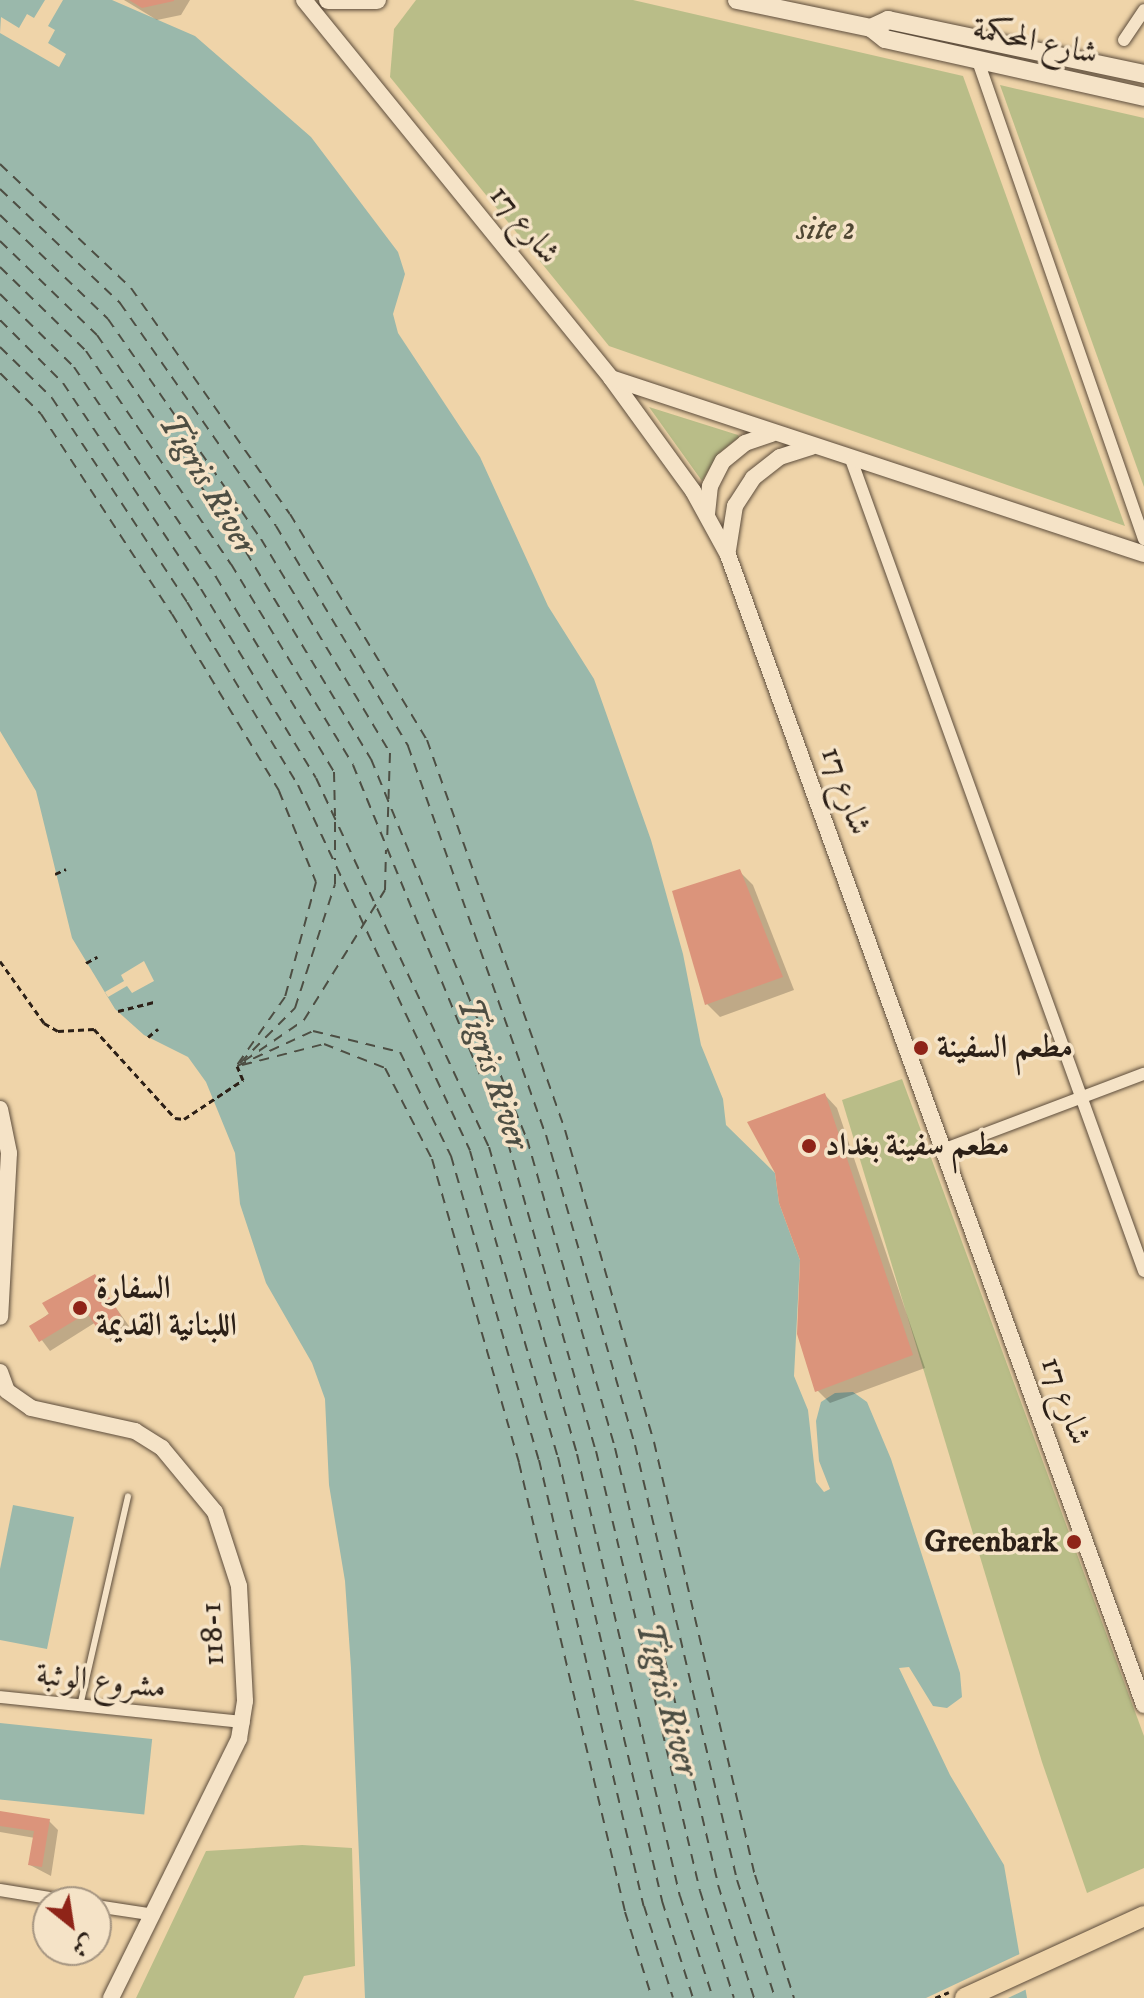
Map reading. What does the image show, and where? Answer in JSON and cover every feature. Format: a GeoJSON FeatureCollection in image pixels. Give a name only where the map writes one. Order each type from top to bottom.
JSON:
{"type":"FeatureCollection","features":[{"type":"Feature","properties":{"kind":"main road"},"geometry":{"type":"LineString","coordinates":[[328,0],[377,0]]}},
{"type":"Feature","properties":{"kind":"main road","name":"شارع المحكمة"},"geometry":{"type":"LineString","coordinates":[[737,0],[871,28],[885,39],[1144,97]]}},
{"type":"Feature","properties":{"kind":"main road","name":"شارع المحكمة"},"geometry":{"type":"LineString","coordinates":[[871,28],[888,20],[1144,74]]}},
{"type":"Feature","properties":{"kind":"main road"},"geometry":{"type":"LineString","coordinates":[[965,1998],[1144,1916]]}},
{"type":"Feature","properties":{"kind":"street","name":"شارع 17"},"geometry":{"type":"LineString","coordinates":[[304,0],[611,378],[707,514],[728,555],[1144,1705]]}},
{"type":"Feature","properties":{"kind":"street"},"geometry":{"type":"LineString","coordinates":[[1124,40],[1144,10]]}},
{"type":"Feature","properties":{"kind":"street"},"geometry":{"type":"LineString","coordinates":[[978,61],[1144,539]]}},
{"type":"Feature","properties":{"kind":"street"},"geometry":{"type":"LineString","coordinates":[[611,378],[852,462],[1144,554]]}},
{"type":"Feature","properties":{"kind":"street"},"geometry":{"type":"LineString","coordinates":[[707,514],[710,486],[723,461],[745,443],[771,434]]}},
{"type":"Feature","properties":{"kind":"street"},"geometry":{"type":"LineString","coordinates":[[728,555],[730,522],[753,478],[780,457],[812,447]]}},
{"type":"Feature","properties":{"kind":"street"},"geometry":{"type":"LineString","coordinates":[[852,462],[1144,1271]]}},
{"type":"Feature","properties":{"kind":"street"},"geometry":{"type":"LineString","coordinates":[[945,1149],[1144,1074]]}},
{"type":"Feature","properties":{"kind":"street"},"geometry":{"type":"LineString","coordinates":[[0,1109],[9,1153],[0,1317]]}},
{"type":"Feature","properties":{"kind":"street","name":"118-1"},"geometry":{"type":"LineString","coordinates":[[0,1372],[18,1402],[135,1431],[162,1448],[191,1477],[215,1512],[239,1586],[244,1722],[111,1998]]}},
{"type":"Feature","properties":{"kind":"street","name":"مشروع الوثبة"},"geometry":{"type":"LineString","coordinates":[[0,1697],[244,1722]]}},
{"type":"Feature","properties":{"kind":"street"},"geometry":{"type":"LineString","coordinates":[[0,1890],[32,1895]]}},
{"type":"Feature","properties":{"kind":"street"},"geometry":{"type":"LineString","coordinates":[[112,1908],[149,1914]]}},
{"type":"Feature","properties":{"kind":"lane"},"geometry":{"type":"LineString","coordinates":[[80,1706],[128,1496]]}},
{"type":"Feature","properties":{"kind":"path"},"geometry":{"type":"LineString","coordinates":[[55,874],[66,869]]}},
{"type":"Feature","properties":{"kind":"path"},"geometry":{"type":"LineString","coordinates":[[86,963],[97,957]]}},
{"type":"Feature","properties":{"kind":"path"},"geometry":{"type":"LineString","coordinates":[[0,961],[44,1023],[58,1031],[94,1029],[175,1118],[184,1119],[243,1080],[237,1066]]}},
{"type":"Feature","properties":{"kind":"path"},"geometry":{"type":"LineString","coordinates":[[118,1011],[154,1002]]}},
{"type":"Feature","properties":{"kind":"path"},"geometry":{"type":"LineString","coordinates":[[148,1037],[158,1029]]}},
{"type":"Feature","properties":{"kind":"green space","name":"site 2"},"geometry":{"type":"Polygon","coordinates":[[[416,0],[633,0],[963,76],[1125,526],[609,346],[390,77],[394,29],[416,0]]]}},
{"type":"Feature","properties":{"kind":"green space"},"geometry":{"type":"Polygon","coordinates":[[[1000,85],[1144,118],[1144,487],[1000,85]]]}},
{"type":"Feature","properties":{"kind":"green space"},"geometry":{"type":"Polygon","coordinates":[[[649,407],[739,437],[719,453],[702,481],[649,407]]]}},
{"type":"Feature","properties":{"kind":"green space"},"geometry":{"type":"Polygon","coordinates":[[[902,1079],[1144,1736],[1144,1868],[1087,1893],[1042,1762],[842,1100],[902,1079]]]}},
{"type":"Feature","properties":{"kind":"green space"},"geometry":{"type":"Polygon","coordinates":[[[302,1845],[352,1848],[355,1966],[304,1976],[294,1998],[136,1998],[206,1851],[302,1845]]]}},
{"type":"Feature","properties":{"kind":"water","name":"Tigris River"},"geometry":{"type":"Polygon","coordinates":[[[0,0],[112,0],[195,36],[311,137],[398,252],[405,274],[393,314],[398,333],[480,457],[548,606],[594,679],[651,840],[683,954],[701,1045],[723,1099],[726,1125],[775,1173],[779,1203],[800,1260],[794,1376],[808,1410],[816,1482],[824,1492],[830,1489],[819,1461],[816,1421],[821,1402],[835,1393],[853,1392],[867,1402],[891,1459],[960,1673],[962,1697],[947,1708],[933,1706],[909,1667],[899,1668],[950,1775],[1004,1865],[1027,1998],[365,1998],[351,1668],[345,1581],[329,1485],[325,1399],[312,1363],[266,1283],[240,1204],[235,1153],[206,1082],[188,1057],[144,1035],[115,1009],[72,938],[36,791],[0,731],[0,0]]]}},
{"type":"Feature","properties":{"kind":"water"},"geometry":{"type":"Polygon","coordinates":[[[13,1505],[74,1517],[47,1649],[0,1640],[0,1569],[13,1505]]]}},
{"type":"Feature","properties":{"kind":"water"},"geometry":{"type":"Polygon","coordinates":[[[0,1723],[152,1739],[144,1815],[0,1799],[0,1723]]]}},
{"type":"Feature","properties":{"kind":"pier"},"geometry":{"type":"Polygon","coordinates":[[[45,0],[63,0],[48,26],[55,30],[48,43],[66,54],[59,67],[0,33],[1,17],[19,28],[27,14],[34,18],[45,0]]]}},
{"type":"Feature","properties":{"kind":"pier"},"geometry":{"type":"Polygon","coordinates":[[[144,961],[154,981],[132,993],[127,986],[108,997],[105,992],[124,981],[121,975],[144,961]]]}},
{"type":"Feature","properties":{"kind":"pier"},"geometry":{"type":"Polygon","coordinates":[[[1024,1952],[1029,1988],[1008,1998],[926,1998],[1024,1952]]]}},
{"type":"Feature","properties":{"kind":"building"},"geometry":{"type":"Polygon","coordinates":[[[129,0],[174,0],[174,1],[142,8],[129,0]]]}},
{"type":"Feature","properties":{"kind":"building"},"geometry":{"type":"Polygon","coordinates":[[[740,869],[783,977],[705,1005],[672,891],[740,869]]]}},
{"type":"Feature","properties":{"kind":"building"},"geometry":{"type":"Polygon","coordinates":[[[825,1093],[913,1355],[815,1392],[797,1334],[800,1260],[779,1203],[775,1173],[747,1122],[825,1093]]]}},
{"type":"Feature","properties":{"kind":"building","name":"السفارة اللبنانية القديمة"},"geometry":{"type":"Polygon","coordinates":[[[95,1274],[121,1316],[111,1322],[113,1326],[101,1334],[87,1313],[39,1342],[29,1326],[49,1314],[42,1303],[95,1274]]]}},
{"type":"Feature","properties":{"kind":"building"},"geometry":{"type":"Polygon","coordinates":[[[0,1811],[50,1819],[42,1867],[28,1865],[34,1831],[0,1826],[0,1811]]]}},
{"type":"Feature","properties":{"kind":"ferry route"},"geometry":{"type":"LineString","coordinates":[[0,164],[131,288],[290,514],[427,740],[565,1130],[654,1442],[755,1875],[794,1998]]}},
{"type":"Feature","properties":{"kind":"ferry route"},"geometry":{"type":"LineString","coordinates":[[0,189],[120,303],[276,526],[408,746],[546,1135],[635,1445],[737,1880],[775,1998]]}},
{"type":"Feature","properties":{"kind":"ferry route"},"geometry":{"type":"LineString","coordinates":[[0,215],[108,319],[261,539],[390,753],[387,843]]}},
{"type":"Feature","properties":{"kind":"ferry route"},"geometry":{"type":"LineString","coordinates":[[0,241],[97,335],[246,552],[371,759],[527,1139],[615,1448],[718,1885],[754,1998]]}},
{"type":"Feature","properties":{"kind":"ferry route"},"geometry":{"type":"LineString","coordinates":[[0,267],[86,351],[231,564],[353,765],[508,1143],[596,1451],[700,1891],[734,1998]]}},
{"type":"Feature","properties":{"kind":"ferry route"},"geometry":{"type":"LineString","coordinates":[[0,294],[74,367],[216,577],[334,772],[335,816]]}},
{"type":"Feature","properties":{"kind":"ferry route"},"geometry":{"type":"LineString","coordinates":[[0,320],[63,383],[201,589],[316,778],[489,1147],[577,1454],[680,1896],[713,1998]]}},
{"type":"Feature","properties":{"kind":"ferry route"},"geometry":{"type":"LineString","coordinates":[[0,347],[52,398],[187,602],[298,785],[470,1151],[558,1457],[662,1901],[693,1998]]}},
{"type":"Feature","properties":{"kind":"ferry route"},"geometry":{"type":"LineString","coordinates":[[0,373],[41,414],[172,614],[279,791],[316,882],[285,997],[237,1065]]}},
{"type":"Feature","properties":{"kind":"ferry route"},"geometry":{"type":"LineString","coordinates":[[335,822],[335,860]]}},
{"type":"Feature","properties":{"kind":"ferry route"},"geometry":{"type":"LineString","coordinates":[[244,1061],[304,1020],[385,890],[386,850]]}},
{"type":"Feature","properties":{"kind":"ferry route"},"geometry":{"type":"LineString","coordinates":[[240,1063],[295,1008],[335,884],[335,866]]}},
{"type":"Feature","properties":{"kind":"ferry route"},"geometry":{"type":"LineString","coordinates":[[237,1066],[313,1031],[400,1052],[451,1156],[539,1460],[644,1906],[673,1998]]}},
{"type":"Feature","properties":{"kind":"ferry route"},"geometry":{"type":"LineString","coordinates":[[242,1065],[324,1044],[385,1068],[432,1159],[519,1463],[625,1912],[652,1998]]}},
{"type":"Feature","properties":{"kind":"place","name":"مطعم السفينة"},"geometry":{"type":"Point","coordinates":[921,1048]}},
{"type":"Feature","properties":{"kind":"place","name":"مطعم سفينة بغداد"},"geometry":{"type":"Point","coordinates":[809,1146]}},
{"type":"Feature","properties":{"kind":"place","name":"السفارة اللبنانية القديمة"},"geometry":{"type":"Point","coordinates":[80,1308]}},
{"type":"Feature","properties":{"kind":"place","name":"Greenbark"},"geometry":{"type":"Point","coordinates":[1074,1542]}}]}
